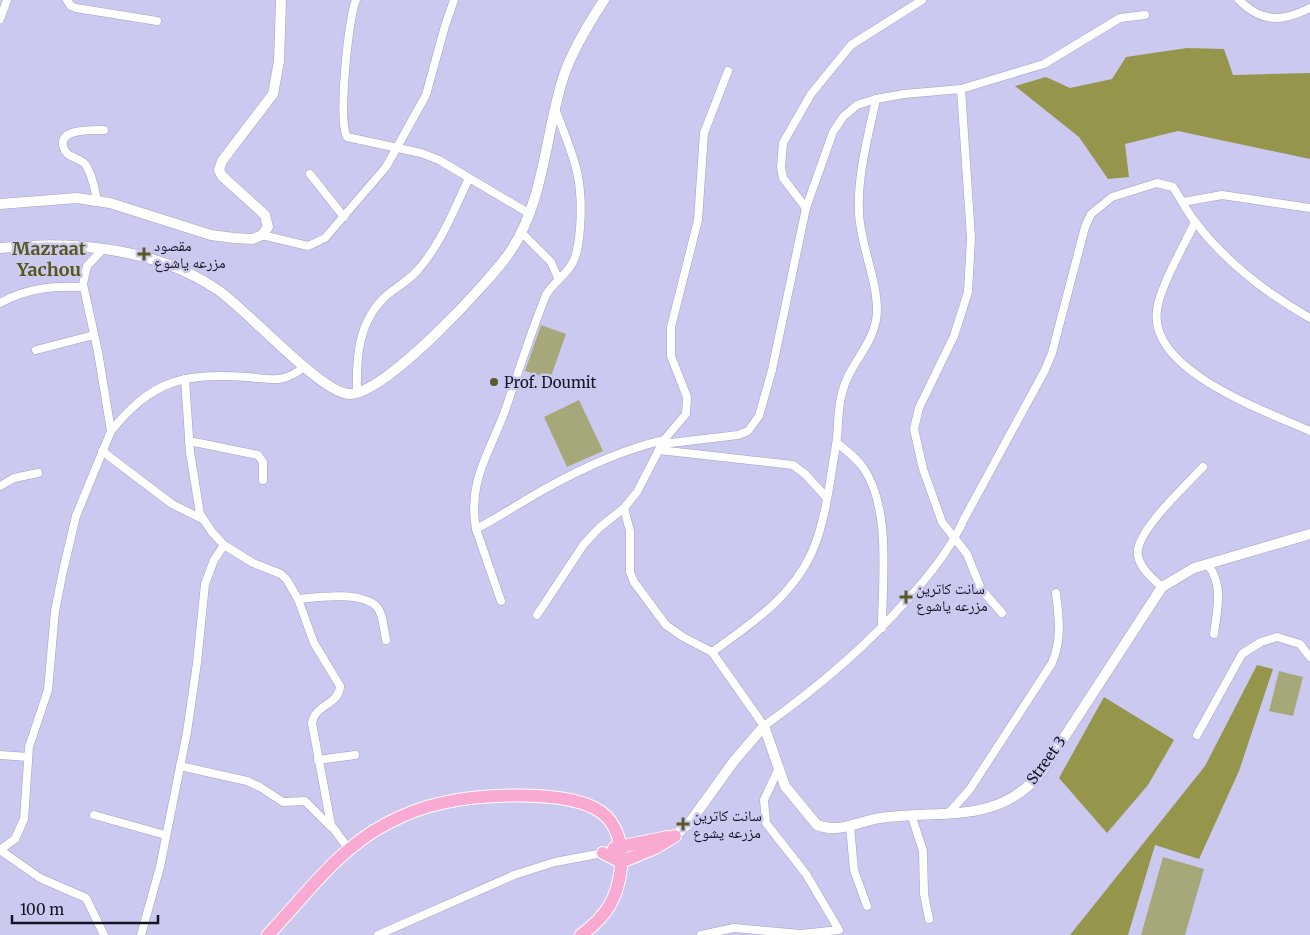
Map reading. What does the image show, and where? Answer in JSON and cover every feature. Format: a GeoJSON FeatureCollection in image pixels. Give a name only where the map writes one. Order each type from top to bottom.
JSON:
{"type":"FeatureCollection","features":[{"type":"Feature","properties":{"kind":"highway"},"geometry":{"type":"LineString","coordinates":[[268,935],[348,848],[402,816],[441,803],[466,799],[533,796],[572,799],[595,808],[608,818],[620,845],[622,862],[618,890],[614,901],[601,918],[581,935]]}},
{"type":"Feature","properties":{"kind":"highway"},"geometry":{"type":"LineString","coordinates":[[603,853],[620,845],[675,836]]}},
{"type":"Feature","properties":{"kind":"highway"},"geometry":{"type":"LineString","coordinates":[[603,853],[622,862],[654,848],[675,836]]}},
{"type":"Feature","properties":{"kind":"street"},"geometry":{"type":"LineString","coordinates":[[0,19],[6,0]]}},
{"type":"Feature","properties":{"kind":"street"},"geometry":{"type":"LineString","coordinates":[[67,0],[71,6],[76,8],[156,21]]}},
{"type":"Feature","properties":{"kind":"street"},"geometry":{"type":"LineString","coordinates":[[0,204],[77,198],[97,201],[211,235],[253,239],[262,235],[268,227],[265,215],[222,176],[220,170],[222,161],[273,94],[279,61],[281,0]]}},
{"type":"Feature","properties":{"kind":"street"},"geometry":{"type":"LineString","coordinates":[[356,0],[352,12],[345,70],[345,132],[349,138],[430,156],[530,214]]}},
{"type":"Feature","properties":{"kind":"street"},"geometry":{"type":"LineString","coordinates":[[262,235],[308,246],[325,238],[386,166],[398,148],[426,95],[454,0]]}},
{"type":"Feature","properties":{"kind":"street"},"geometry":{"type":"LineString","coordinates":[[0,248],[59,246],[103,249],[158,262],[205,283],[226,296],[304,367],[336,390],[346,394],[357,394],[390,373],[457,313],[509,252],[530,214],[565,72],[604,0]]}},
{"type":"Feature","properties":{"kind":"street"},"geometry":{"type":"LineString","coordinates":[[806,208],[783,178],[781,167],[783,143],[811,94],[851,45],[922,0]]}},
{"type":"Feature","properties":{"kind":"street"},"geometry":{"type":"LineString","coordinates":[[1238,0],[1248,10],[1264,18],[1291,18],[1310,8]]}},
{"type":"Feature","properties":{"kind":"street"},"geometry":{"type":"LineString","coordinates":[[476,529],[543,490],[620,452],[738,435],[748,431],[756,422],[772,370],[806,208],[833,132],[843,117],[857,106],[876,99],[904,94],[961,89],[1044,64],[1120,18],[1146,15]]}},
{"type":"Feature","properties":{"kind":"street"},"geometry":{"type":"LineString","coordinates":[[537,615],[584,544],[624,508],[643,483],[662,445],[688,408],[686,390],[671,356],[671,327],[698,220],[704,134],[728,71]]}},
{"type":"Feature","properties":{"kind":"street"},"geometry":{"type":"LineString","coordinates":[[961,89],[971,238],[968,292],[954,336],[919,408],[914,429],[923,469],[946,529],[967,554],[981,589],[1002,614]]}},
{"type":"Feature","properties":{"kind":"street"},"geometry":{"type":"LineString","coordinates":[[712,652],[756,621],[791,587],[813,551],[820,529],[837,443],[842,391],[870,341],[875,326],[876,300],[862,234],[859,201],[861,171],[876,99]]}},
{"type":"Feature","properties":{"kind":"street"},"geometry":{"type":"LineString","coordinates":[[501,601],[476,529],[473,505],[479,472],[505,411],[539,312],[549,290],[558,278],[572,265],[579,243],[582,193],[576,163],[555,109]]}},
{"type":"Feature","properties":{"kind":"street"},"geometry":{"type":"LineString","coordinates":[[97,201],[93,183],[85,165],[65,151],[63,142],[65,137],[75,131],[104,130]]}},
{"type":"Feature","properties":{"kind":"street"},"geometry":{"type":"LineString","coordinates":[[310,174],[344,217]]}},
{"type":"Feature","properties":{"kind":"street"},"geometry":{"type":"LineString","coordinates":[[357,394],[358,348],[361,335],[369,318],[385,297],[416,272],[437,244],[469,178]]}},
{"type":"Feature","properties":{"kind":"street"},"geometry":{"type":"LineString","coordinates":[[675,836],[690,822],[734,761],[764,726],[815,690],[882,628],[922,584],[955,539],[1052,354],[1090,214],[1112,197],[1157,183],[1173,187],[1195,222],[1217,247],[1259,284],[1310,318]]}},
{"type":"Feature","properties":{"kind":"street"},"geometry":{"type":"LineString","coordinates":[[1183,202],[1222,195],[1310,208]]}},
{"type":"Feature","properties":{"kind":"street"},"geometry":{"type":"LineString","coordinates":[[1195,222],[1157,309],[1156,325],[1161,337],[1169,351],[1210,385],[1310,431]]}},
{"type":"Feature","properties":{"kind":"street"},"geometry":{"type":"LineString","coordinates":[[521,232],[551,262],[558,278]]}},
{"type":"Feature","properties":{"kind":"street"},"geometry":{"type":"LineString","coordinates":[[103,249],[85,269],[83,287],[94,335],[111,431]]}},
{"type":"Feature","properties":{"kind":"street"},"geometry":{"type":"LineString","coordinates":[[0,303],[21,292],[43,287],[83,287]]}},
{"type":"Feature","properties":{"kind":"street"},"geometry":{"type":"LineString","coordinates":[[36,350],[94,335]]}},
{"type":"Feature","properties":{"kind":"street"},"geometry":{"type":"LineString","coordinates":[[104,935],[86,898],[40,878],[0,850],[15,839],[24,819],[30,739],[43,711],[48,690],[55,611],[71,535],[81,503],[111,431],[126,413],[155,389],[185,379],[228,377],[277,380],[292,376],[304,367]]}},
{"type":"Feature","properties":{"kind":"street"},"geometry":{"type":"LineString","coordinates":[[185,379],[188,399],[189,441],[196,479],[198,507],[202,519],[224,545],[262,568],[280,574],[287,580],[298,598],[314,643],[340,688],[336,697],[318,710],[313,717],[313,732],[332,828]]}},
{"type":"Feature","properties":{"kind":"street"},"geometry":{"type":"LineString","coordinates":[[189,441],[258,455],[263,462],[264,480]]}},
{"type":"Feature","properties":{"kind":"street"},"geometry":{"type":"LineString","coordinates":[[837,443],[862,467],[871,481],[880,508],[882,628]]}},
{"type":"Feature","properties":{"kind":"street"},"geometry":{"type":"LineString","coordinates":[[662,445],[792,465],[805,474],[826,497]]}},
{"type":"Feature","properties":{"kind":"street"},"geometry":{"type":"LineString","coordinates":[[102,451],[172,504],[202,519]]}},
{"type":"Feature","properties":{"kind":"street"},"geometry":{"type":"LineString","coordinates":[[1162,587],[1143,566],[1138,550],[1147,530],[1203,467]]}},
{"type":"Feature","properties":{"kind":"street"},"geometry":{"type":"LineString","coordinates":[[0,486],[14,478],[38,473]]}},
{"type":"Feature","properties":{"kind":"street"},"geometry":{"type":"LineString","coordinates":[[624,508],[630,531],[630,572],[634,582],[666,625],[683,637],[712,652],[764,726]]}},
{"type":"Feature","properties":{"kind":"street","name":"Street 3"},"geometry":{"type":"LineString","coordinates":[[764,726],[785,786],[817,825],[840,829],[878,818],[948,814],[994,807],[1014,796],[1032,782],[1162,587],[1194,568],[1310,534]]}},
{"type":"Feature","properties":{"kind":"street"},"geometry":{"type":"LineString","coordinates":[[141,935],[160,867],[165,834],[180,766],[198,663],[205,584],[214,560],[224,545]]}},
{"type":"Feature","properties":{"kind":"street"},"geometry":{"type":"LineString","coordinates":[[1208,565],[1216,576],[1218,590],[1214,634]]}},
{"type":"Feature","properties":{"kind":"street"},"geometry":{"type":"LineString","coordinates":[[948,814],[970,788],[1052,662],[1056,653],[1059,636],[1056,593]]}},
{"type":"Feature","properties":{"kind":"street"},"geometry":{"type":"LineString","coordinates":[[298,598],[338,596],[358,599],[375,605],[379,611],[386,640]]}},
{"type":"Feature","properties":{"kind":"street"},"geometry":{"type":"LineString","coordinates":[[1197,735],[1242,654],[1261,642],[1277,637],[1300,644],[1310,657]]}},
{"type":"Feature","properties":{"kind":"street"},"geometry":{"type":"LineString","coordinates":[[0,755],[28,758]]}},
{"type":"Feature","properties":{"kind":"street"},"geometry":{"type":"LineString","coordinates":[[318,760],[355,755]]}},
{"type":"Feature","properties":{"kind":"street"},"geometry":{"type":"LineString","coordinates":[[180,766],[247,781],[260,787],[282,802],[305,801],[332,828],[348,848]]}},
{"type":"Feature","properties":{"kind":"street"},"geometry":{"type":"LineString","coordinates":[[701,935],[734,928],[801,934],[839,930],[806,874],[766,823],[764,800],[778,770]]}},
{"type":"Feature","properties":{"kind":"street"},"geometry":{"type":"LineString","coordinates":[[94,815],[165,834]]}},
{"type":"Feature","properties":{"kind":"street"},"geometry":{"type":"LineString","coordinates":[[912,817],[923,851],[924,894],[930,919]]}},
{"type":"Feature","properties":{"kind":"street"},"geometry":{"type":"LineString","coordinates":[[850,826],[854,870],[866,906]]}},
{"type":"Feature","properties":{"kind":"street"},"geometry":{"type":"LineString","coordinates":[[378,935],[514,875],[555,862],[603,853]]}},
{"type":"Feature","properties":{"kind":"green space"},"geometry":{"type":"Polygon","coordinates":[[[541,325],[566,334],[550,379],[525,371],[541,325]]]}},
{"type":"Feature","properties":{"kind":"green space"},"geometry":{"type":"Polygon","coordinates":[[[579,400],[603,451],[567,467],[544,417],[579,400]]]}},
{"type":"Feature","properties":{"kind":"green space"},"geometry":{"type":"Polygon","coordinates":[[[1279,671],[1303,677],[1293,716],[1269,711],[1279,671]]]}},
{"type":"Feature","properties":{"kind":"green space"},"geometry":{"type":"Polygon","coordinates":[[[1163,857],[1204,869],[1185,935],[1141,935],[1163,857]]]}},
{"type":"Feature","properties":{"kind":"shaded area"},"geometry":{"type":"Polygon","coordinates":[[[1187,48],[1224,49],[1233,75],[1310,73],[1310,159],[1178,131],[1125,144],[1129,177],[1108,179],[1079,137],[1015,86],[1046,77],[1070,88],[1112,79],[1126,57],[1187,48]]]}},
{"type":"Feature","properties":{"kind":"shaded area"},"geometry":{"type":"Polygon","coordinates":[[[1257,665],[1273,669],[1239,771],[1199,859],[1155,845],[1128,935],[1070,935],[1205,766],[1257,665]]]}},
{"type":"Feature","properties":{"kind":"shaded area"},"geometry":{"type":"Polygon","coordinates":[[[1104,697],[1174,740],[1148,785],[1107,833],[1059,778],[1104,697]]]}},
{"type":"Feature","properties":{"kind":"place","name":"مقصود مزرعه ياشوع"},"geometry":{"type":"Point","coordinates":[144,254]}},
{"type":"Feature","properties":{"kind":"place","name":"Prof. Doumit"},"geometry":{"type":"Point","coordinates":[494,382]}},
{"type":"Feature","properties":{"kind":"place","name":"سانت كاترين مزرعه ياشوع"},"geometry":{"type":"Point","coordinates":[906,597]}},
{"type":"Feature","properties":{"kind":"place","name":"سانت كاترين مزرعه يشوع"},"geometry":{"type":"Point","coordinates":[683,824]}},
{"type":"Feature","properties":{"kind":"district","name":"Mazraat Yachou"},"geometry":{"type":"Point","coordinates":[49,258]}}]}
